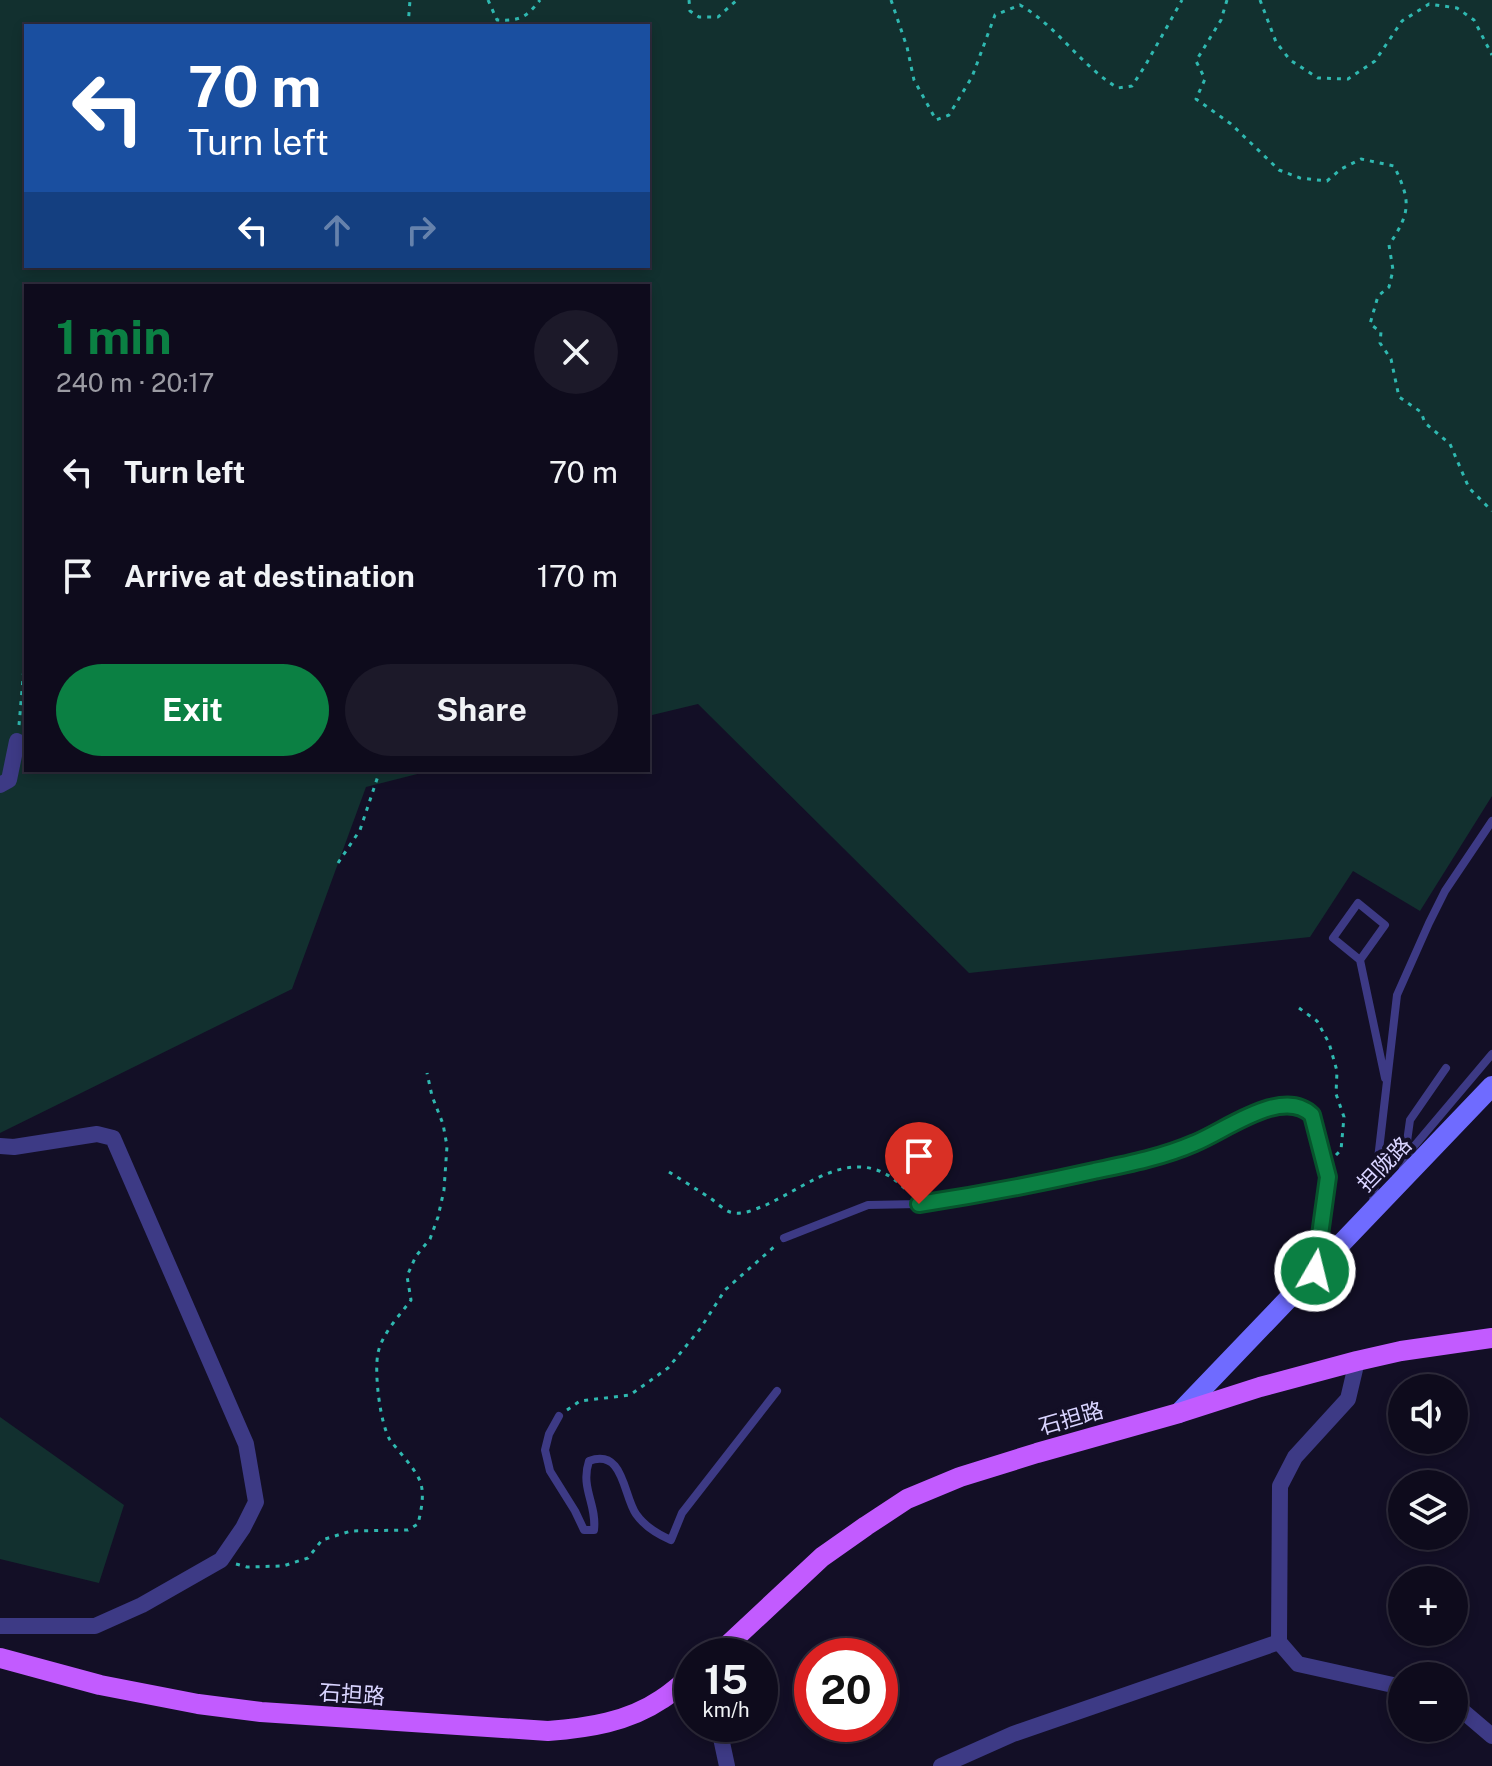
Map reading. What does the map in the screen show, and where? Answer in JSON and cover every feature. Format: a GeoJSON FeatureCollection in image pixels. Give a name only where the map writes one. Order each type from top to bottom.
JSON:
{"type":"FeatureCollection","features":[{"type":"Feature","properties":{"kind":"main road","name":"石担路"},"geometry":{"type":"LineString","coordinates":[[735,1638],[822,1557],[907,1499],[960,1477],[1357,1361],[1401,1351],[1492,1338]]}},
{"type":"Feature","properties":{"kind":"main road","name":"石担路"},"geometry":{"type":"LineString","coordinates":[[0,1658],[100,1685],[198,1704],[261,1712],[548,1731],[587,1728],[622,1719],[661,1700],[674,1690]]}},
{"type":"Feature","properties":{"kind":"street"},"geometry":{"type":"LineString","coordinates":[[0,785],[9,780],[17,741]]}},
{"type":"Feature","properties":{"kind":"street","name":"担陇路"},"geometry":{"type":"LineString","coordinates":[[1179,1413],[1492,1086]]}},
{"type":"Feature","properties":{"kind":"street"},"geometry":{"type":"LineString","coordinates":[[0,1146],[14,1147],[97,1134],[113,1138],[246,1444],[256,1502],[221,1560],[142,1605],[95,1626],[0,1626]]}},
{"type":"Feature","properties":{"kind":"street"},"geometry":{"type":"LineString","coordinates":[[1357,1361],[1348,1399],[1295,1457],[1280,1486],[1279,1642],[1298,1664],[1388,1684]]}},
{"type":"Feature","properties":{"kind":"street"},"geometry":{"type":"LineString","coordinates":[[941,1766],[1013,1734],[1279,1642]]}},
{"type":"Feature","properties":{"kind":"street"},"geometry":{"type":"LineString","coordinates":[[1468,1717],[1492,1736]]}},
{"type":"Feature","properties":{"kind":"street"},"geometry":{"type":"LineString","coordinates":[[722,1742],[727,1766]]}},
{"type":"Feature","properties":{"kind":"lane"},"geometry":{"type":"LineString","coordinates":[[1372,1211],[1397,995],[1445,891],[1492,821]]}},
{"type":"Feature","properties":{"kind":"lane"},"geometry":{"type":"LineString","coordinates":[[1360,960],[1385,925],[1358,903],[1333,938],[1360,960],[1387,1086]]}},
{"type":"Feature","properties":{"kind":"lane"},"geometry":{"type":"LineString","coordinates":[[1405,1157],[1492,1054]]}},
{"type":"Feature","properties":{"kind":"lane"},"geometry":{"type":"LineString","coordinates":[[1400,1181],[1410,1120],[1446,1068]]}},
{"type":"Feature","properties":{"kind":"lane"},"geometry":{"type":"LineString","coordinates":[[784,1238],[868,1205],[919,1204],[1015,1189],[1144,1160],[1194,1144],[1263,1110],[1285,1105],[1305,1108],[1312,1115],[1328,1177],[1315,1271]]}},
{"type":"Feature","properties":{"kind":"lane"},"geometry":{"type":"LineString","coordinates":[[559,1416],[545,1450],[550,1471],[584,1530],[594,1530],[595,1517],[585,1473],[589,1461],[598,1458],[611,1462],[621,1473],[628,1500],[637,1516],[655,1533],[671,1540],[682,1513],[777,1391]]}},
{"type":"Feature","properties":{"kind":"path"},"geometry":{"type":"LineString","coordinates":[[408,24],[410,0]]}},
{"type":"Feature","properties":{"kind":"path"},"geometry":{"type":"LineString","coordinates":[[488,0],[497,20],[515,21],[528,15],[540,0]]}},
{"type":"Feature","properties":{"kind":"path"},"geometry":{"type":"LineString","coordinates":[[689,0],[690,11],[699,17],[718,17],[737,0]]}},
{"type":"Feature","properties":{"kind":"path"},"geometry":{"type":"LineString","coordinates":[[891,0],[914,80],[936,120],[949,115],[972,77],[995,15],[1020,5],[1028,9],[1082,61],[1118,88],[1132,86],[1182,0]]}},
{"type":"Feature","properties":{"kind":"path"},"geometry":{"type":"LineString","coordinates":[[1227,0],[1221,20],[1196,61],[1205,79],[1196,99],[1241,132],[1279,170],[1300,178],[1327,181],[1341,169],[1361,159],[1394,166],[1405,189],[1407,210],[1402,225],[1389,245],[1393,270],[1389,287],[1378,296],[1370,324],[1381,332],[1380,343],[1391,359],[1399,397],[1421,412],[1425,423],[1450,444],[1469,488],[1492,511]]}},
{"type":"Feature","properties":{"kind":"path"},"geometry":{"type":"LineString","coordinates":[[1260,0],[1276,42],[1290,60],[1318,78],[1348,79],[1375,61],[1402,21],[1429,4],[1457,8],[1474,20],[1492,55]]}},
{"type":"Feature","properties":{"kind":"path"},"geometry":{"type":"LineString","coordinates":[[17,741],[24,667]]}},
{"type":"Feature","properties":{"kind":"path"},"geometry":{"type":"LineString","coordinates":[[338,863],[360,830],[379,772]]}},
{"type":"Feature","properties":{"kind":"path"},"geometry":{"type":"LineString","coordinates":[[1299,1008],[1317,1021],[1329,1043],[1337,1071],[1336,1094],[1344,1117],[1341,1150],[1326,1167]]}},
{"type":"Feature","properties":{"kind":"path"},"geometry":{"type":"LineString","coordinates":[[221,1560],[247,1567],[283,1566],[308,1558],[322,1540],[351,1531],[408,1530],[418,1524],[422,1504],[420,1481],[388,1436],[379,1402],[377,1374],[378,1352],[411,1300],[407,1276],[416,1256],[430,1239],[444,1190],[447,1146],[427,1073]]}},
{"type":"Feature","properties":{"kind":"path"},"geometry":{"type":"LineString","coordinates":[[669,1172],[731,1212],[750,1212],[808,1181],[835,1170],[860,1167],[885,1172],[919,1204]]}},
{"type":"Feature","properties":{"kind":"path"},"geometry":{"type":"LineString","coordinates":[[559,1416],[580,1401],[630,1395],[668,1368],[700,1329],[725,1290],[784,1238]]}},
{"type":"Feature","properties":{"kind":"green space"},"geometry":{"type":"Polygon","coordinates":[[[0,0],[1492,0],[1492,796],[1420,911],[1353,871],[1310,937],[969,973],[698,704],[650,716],[650,284],[24,284],[24,772],[425,772],[366,787],[292,989],[0,1133],[0,0]]]}},
{"type":"Feature","properties":{"kind":"green space"},"geometry":{"type":"Polygon","coordinates":[[[0,1417],[124,1505],[99,1583],[0,1559],[0,1417]]]}},
{"type":"Feature","properties":{"kind":"route"},"geometry":{"type":"LineString","coordinates":[[919,1204],[1015,1189],[1144,1160],[1194,1144],[1263,1110],[1285,1105],[1305,1108],[1312,1115],[1328,1177],[1315,1271]]}}]}
